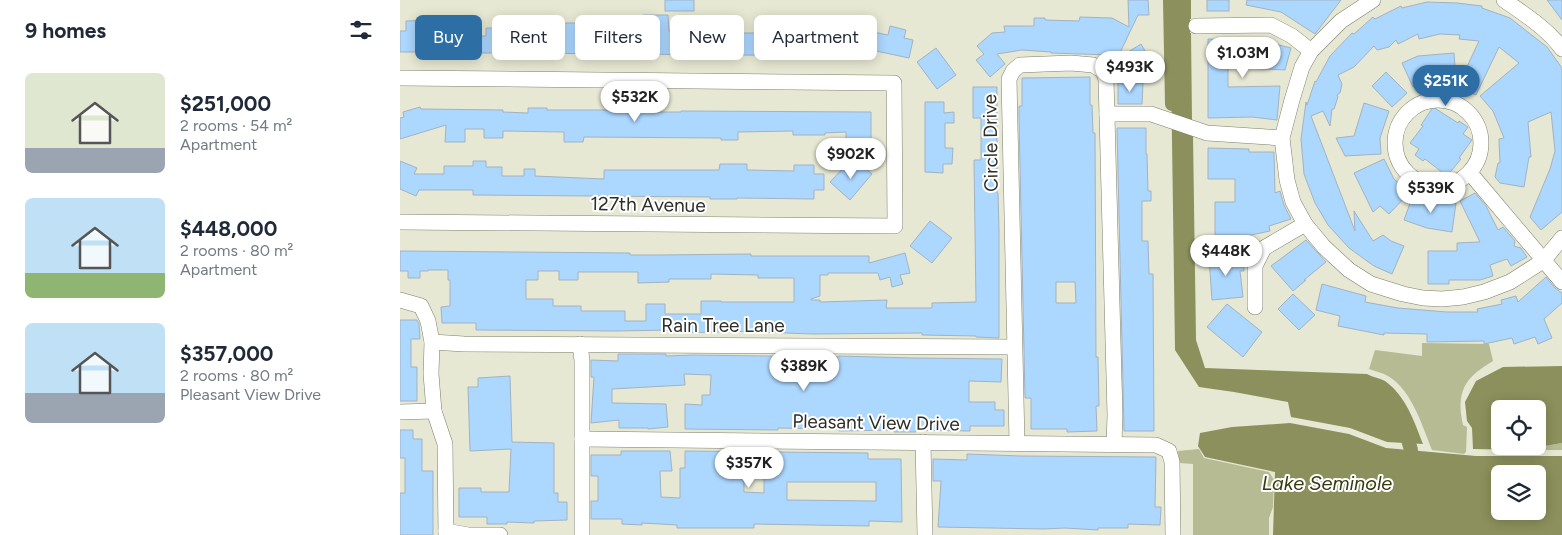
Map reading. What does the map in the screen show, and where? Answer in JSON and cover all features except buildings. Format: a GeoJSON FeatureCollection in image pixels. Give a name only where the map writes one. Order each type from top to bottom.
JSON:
{"type":"FeatureCollection","features":[{"type":"Feature","properties":{"kind":"street"},"geometry":{"type":"LineString","coordinates":[[1373,0],[1341,21],[1311,51],[1302,67],[1282,138],[1287,180],[1293,202],[1305,224],[1324,247],[1349,270],[1371,284],[1422,298],[1442,299],[1484,292],[1510,282],[1543,261],[1562,238]]}},
{"type":"Feature","properties":{"kind":"street"},"geometry":{"type":"LineString","coordinates":[[1504,0],[1525,14],[1555,39],[1562,49]]}},
{"type":"Feature","properties":{"kind":"street"},"geometry":{"type":"LineString","coordinates":[[1196,26],[1270,25],[1292,36],[1311,51]]}},
{"type":"Feature","properties":{"kind":"street","name":"Circle Drive"},"geometry":{"type":"LineString","coordinates":[[1017,443],[1009,79],[1013,71],[1020,65],[1071,62],[1093,65],[1103,71],[1106,79],[1115,415],[1114,444]]}},
{"type":"Feature","properties":{"kind":"street","name":"127th Avenue"},"geometry":{"type":"LineString","coordinates":[[400,78],[894,83],[895,226],[400,222]]}},
{"type":"Feature","properties":{"kind":"street"},"geometry":{"type":"LineString","coordinates":[[1432,99],[1456,103],[1472,114],[1481,131],[1480,155],[1470,173],[1450,185],[1431,186],[1414,180],[1401,167],[1394,147],[1398,126],[1410,109],[1432,99]]}},
{"type":"Feature","properties":{"kind":"street"},"geometry":{"type":"LineString","coordinates":[[1107,114],[1151,114],[1206,133],[1282,138]]}},
{"type":"Feature","properties":{"kind":"street"},"geometry":{"type":"LineString","coordinates":[[1470,173],[1562,282]]}},
{"type":"Feature","properties":{"kind":"street"},"geometry":{"type":"LineString","coordinates":[[1255,307],[1255,266],[1264,248],[1305,224]]}},
{"type":"Feature","properties":{"kind":"street"},"geometry":{"type":"LineString","coordinates":[[400,300],[420,306],[428,321],[432,342],[431,374],[434,411],[445,444],[446,533],[500,535]]}},
{"type":"Feature","properties":{"kind":"street","name":"Rain Tree Lane"},"geometry":{"type":"LineString","coordinates":[[432,342],[464,344],[1014,347]]}},
{"type":"Feature","properties":{"kind":"street"},"geometry":{"type":"LineString","coordinates":[[580,344],[582,361],[582,535]]}},
{"type":"Feature","properties":{"kind":"street"},"geometry":{"type":"LineString","coordinates":[[400,412],[434,411]]}},
{"type":"Feature","properties":{"kind":"street","name":"Pleasant View Drive"},"geometry":{"type":"LineString","coordinates":[[582,438],[1156,445],[1169,451],[1172,462],[1173,535]]}},
{"type":"Feature","properties":{"kind":"street"},"geometry":{"type":"LineString","coordinates":[[923,442],[924,535]]}},
{"type":"Feature","properties":{"kind":"shaded area"},"geometry":{"type":"Polygon","coordinates":[[[1422,343],[1489,344],[1493,361],[1483,367],[1469,380],[1464,387],[1462,395],[1461,413],[1463,425],[1467,427],[1466,452],[1464,454],[1432,450],[1414,407],[1401,387],[1393,379],[1369,369],[1375,350],[1422,356],[1422,343]]]}},
{"type":"Feature","properties":{"kind":"shaded area"},"geometry":{"type":"Polygon","coordinates":[[[1562,443],[1562,450],[1546,450],[1546,446],[1562,443]]]}},
{"type":"Feature","properties":{"kind":"shaded area"},"geometry":{"type":"Polygon","coordinates":[[[1199,449],[1204,458],[1269,472],[1274,480],[1273,507],[1269,518],[1269,535],[1193,535],[1193,464],[1179,463],[1178,451],[1199,449]]]}},
{"type":"Feature","properties":{"kind":"water"},"geometry":{"type":"Polygon","coordinates":[[[1170,0],[1191,0],[1192,121],[1179,131],[1193,136],[1196,340],[1205,368],[1367,374],[1385,381],[1399,394],[1423,444],[1387,442],[1350,428],[1291,417],[1288,402],[1199,387],[1175,350],[1170,0]]]}},
{"type":"Feature","properties":{"kind":"water"},"geometry":{"type":"Polygon","coordinates":[[[1562,366],[1562,443],[1546,446],[1546,400],[1491,400],[1491,449],[1473,449],[1472,428],[1467,421],[1465,402],[1476,381],[1503,367],[1562,366]]]}},
{"type":"Feature","properties":{"kind":"water","name":"Lake Seminole"},"geometry":{"type":"Polygon","coordinates":[[[1290,423],[1349,434],[1386,448],[1476,456],[1562,456],[1562,535],[1273,535],[1275,472],[1205,457],[1198,446],[1200,433],[1232,427],[1290,423]]]}},
{"type":"Feature","properties":{"kind":"waterway"},"geometry":{"type":"LineString","coordinates":[[1170,0],[1172,104]]}},
{"type":"Feature","properties":{"kind":"waterway"},"geometry":{"type":"LineString","coordinates":[[1404,426],[1411,450]]}}]}
